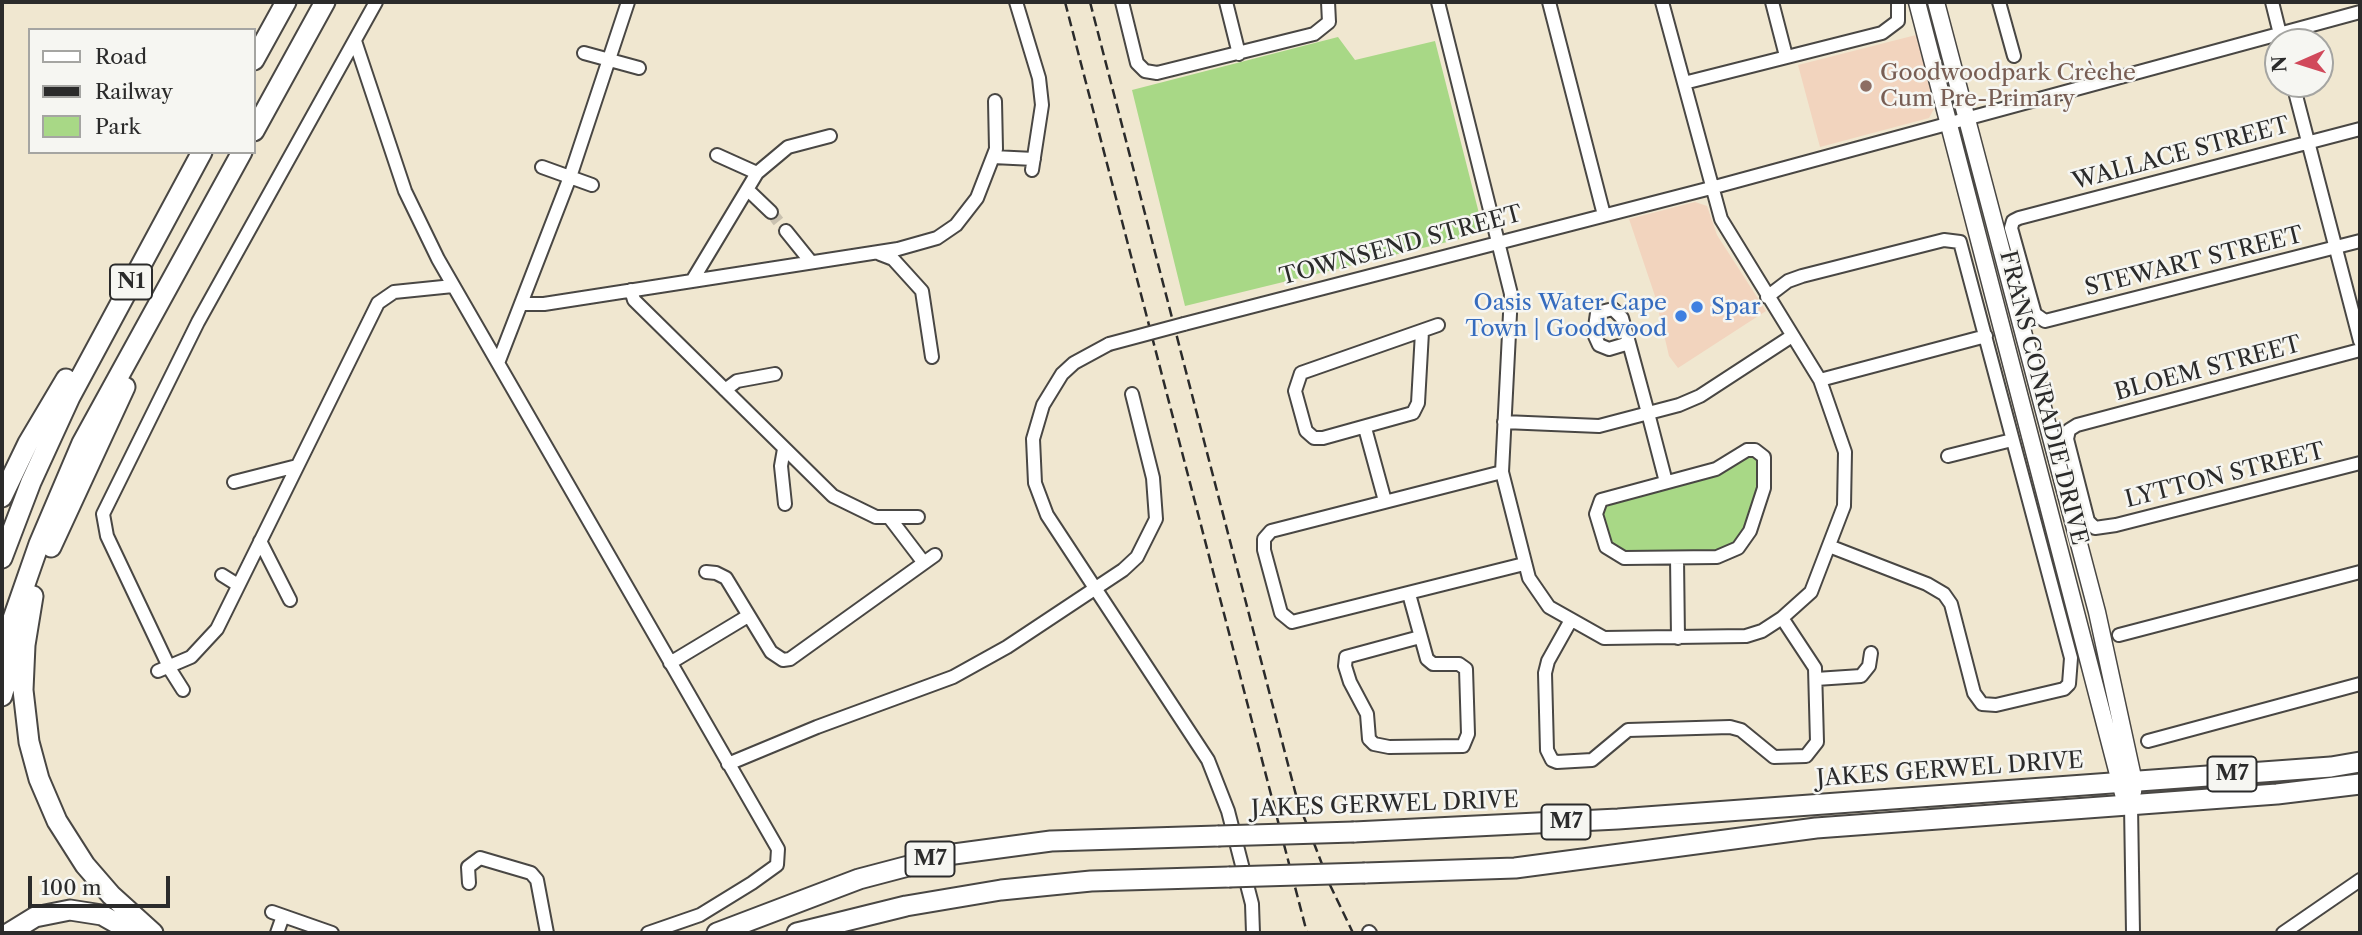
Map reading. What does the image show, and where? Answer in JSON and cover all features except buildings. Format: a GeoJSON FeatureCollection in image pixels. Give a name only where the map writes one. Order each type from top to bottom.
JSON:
{"type":"FeatureCollection","features":[{"type":"Feature","properties":{"kind":"highway"},"geometry":{"type":"LineString","coordinates":[[256,56],[286,2]]}},
{"type":"Feature","properties":{"kind":"highway"},"geometry":{"type":"LineString","coordinates":[[256,127],[325,2]]}},
{"type":"Feature","properties":{"kind":"highway"},"geometry":{"type":"LineString","coordinates":[[3,494],[32,435],[201,154]]}},
{"type":"Feature","properties":{"kind":"highway","name":"N1"},"geometry":{"type":"LineString","coordinates":[[2,558],[34,474],[70,397],[201,154]]}},
{"type":"Feature","properties":{"kind":"highway","name":"N1"},"geometry":{"type":"LineString","coordinates":[[2,650],[42,536],[82,443],[241,154]]}},
{"type":"Feature","properties":{"kind":"highway"},"geometry":{"type":"LineString","coordinates":[[2,696],[53,541],[205,218]]}},
{"type":"Feature","properties":{"kind":"highway"},"geometry":{"type":"LineString","coordinates":[[33,596],[24,651],[23,690],[29,742],[39,779],[57,821],[85,865],[111,895],[153,933]]}},
{"type":"Feature","properties":{"kind":"highway","name":"JAKES GERWEL DRIVE"},"geometry":{"type":"LineString","coordinates":[[717,933],[859,878],[954,854],[1061,841],[1354,832],[1618,819],[2331,767],[2360,762]]}},
{"type":"Feature","properties":{"kind":"highway","name":"JAKES GERWEL DRIVE"},"geometry":{"type":"LineString","coordinates":[[797,933],[888,909],[1001,890],[1084,881],[1514,868],[1816,828],[2129,809],[2360,785]]}},
{"type":"Feature","properties":{"kind":"highway"},"geometry":{"type":"LineString","coordinates":[[9,933],[39,915],[70,909],[102,915],[134,933]]}},
{"type":"Feature","properties":{"kind":"main road","name":"FRANS CONRADIE DRIVE"},"geometry":{"type":"LineString","coordinates":[[1917,2],[2126,782]]}},
{"type":"Feature","properties":{"kind":"main road","name":"FRANS CONRADIE DRIVE"},"geometry":{"type":"LineString","coordinates":[[1936,2],[2097,612],[2129,809]]}},
{"type":"Feature","properties":{"kind":"street"},"geometry":{"type":"LineString","coordinates":[[183,690],[164,669],[107,536],[103,514],[198,322],[376,2]]}},
{"type":"Feature","properties":{"kind":"street"},"geometry":{"type":"LineString","coordinates":[[498,363],[569,177],[628,2]]}},
{"type":"Feature","properties":{"kind":"street"},"geometry":{"type":"LineString","coordinates":[[993,157],[1033,165],[1042,105],[1039,78],[1016,2]]}},
{"type":"Feature","properties":{"kind":"street"},"geometry":{"type":"LineString","coordinates":[[1122,2],[1138,63],[1146,71],[1167,72],[1314,34],[1325,27],[1330,16],[1328,2]]}},
{"type":"Feature","properties":{"kind":"street"},"geometry":{"type":"LineString","coordinates":[[1226,2],[1239,54]]}},
{"type":"Feature","properties":{"kind":"street"},"geometry":{"type":"LineString","coordinates":[[1438,2],[1511,294],[1502,471],[1524,564],[1544,601],[1604,638],[1749,636],[1782,618],[1808,597],[1844,506],[1844,452],[1820,380],[1728,234],[1711,188],[1662,2]]}},
{"type":"Feature","properties":{"kind":"street"},"geometry":{"type":"LineString","coordinates":[[1549,2],[1604,215]]}},
{"type":"Feature","properties":{"kind":"street"},"geometry":{"type":"LineString","coordinates":[[1772,2],[1786,56]]}},
{"type":"Feature","properties":{"kind":"street"},"geometry":{"type":"LineString","coordinates":[[1684,83],[1882,33],[1898,21],[1898,2]]}},
{"type":"Feature","properties":{"kind":"street"},"geometry":{"type":"LineString","coordinates":[[1999,2],[2014,56]]}},
{"type":"Feature","properties":{"kind":"street"},"geometry":{"type":"LineString","coordinates":[[2272,2],[2278,28]]}},
{"type":"Feature","properties":{"kind":"street","name":"TOWNSEND STREET"},"geometry":{"type":"LineString","coordinates":[[2311,28],[2360,12]]}},
{"type":"Feature","properties":{"kind":"street"},"geometry":{"type":"LineString","coordinates":[[355,41],[405,191],[453,286],[778,849],[777,865],[700,915],[648,933]]}},
{"type":"Feature","properties":{"kind":"street","name":"TOWNSEND STREET"},"geometry":{"type":"LineString","coordinates":[[1253,933],[1252,904],[1228,811],[1208,760],[1046,515],[1035,484],[1032,454],[1042,405],[1062,374],[1087,353],[1109,344],[2264,42]]}},
{"type":"Feature","properties":{"kind":"street"},"geometry":{"type":"LineString","coordinates":[[584,52],[639,68]]}},
{"type":"Feature","properties":{"kind":"street"},"geometry":{"type":"LineString","coordinates":[[2297,98],[2360,341]]}},
{"type":"Feature","properties":{"kind":"street"},"geometry":{"type":"LineString","coordinates":[[522,303],[544,304],[917,245],[956,225],[977,198],[996,149],[995,101]]}},
{"type":"Feature","properties":{"kind":"street","name":"WALLACE STREET"},"geometry":{"type":"LineString","coordinates":[[2039,320],[2033,310],[2011,228],[2014,221],[2360,129]]}},
{"type":"Feature","properties":{"kind":"street"},"geometry":{"type":"LineString","coordinates":[[692,281],[757,173],[789,147],[830,136]]}},
{"type":"Feature","properties":{"kind":"street"},"geometry":{"type":"LineString","coordinates":[[717,155],[757,173]]}},
{"type":"Feature","properties":{"kind":"street"},"geometry":{"type":"LineString","coordinates":[[542,167],[592,185]]}},
{"type":"Feature","properties":{"kind":"street"},"geometry":{"type":"LineString","coordinates":[[748,190],[771,212]]}},
{"type":"Feature","properties":{"kind":"street"},"geometry":{"type":"LineString","coordinates":[[786,230],[811,262]]}},
{"type":"Feature","properties":{"kind":"street"},"geometry":{"type":"LineString","coordinates":[[1767,297],[1793,279],[1944,240],[1956,240],[1963,249],[2071,658],[2072,678],[2064,689],[1996,705],[1982,704],[1974,693],[1951,604],[1944,594],[1927,584],[1829,546]]}},
{"type":"Feature","properties":{"kind":"street","name":"STEWART STREET"},"geometry":{"type":"LineString","coordinates":[[2039,320],[2051,320],[2360,241]]}},
{"type":"Feature","properties":{"kind":"street"},"geometry":{"type":"LineString","coordinates":[[876,252],[893,259],[922,291],[932,357]]}},
{"type":"Feature","properties":{"kind":"street"},"geometry":{"type":"LineString","coordinates":[[164,669],[191,657],[217,629],[377,303],[394,292],[453,286]]}},
{"type":"Feature","properties":{"kind":"street"},"geometry":{"type":"LineString","coordinates":[[631,290],[634,300],[833,496],[861,512],[889,517],[918,517]]}},
{"type":"Feature","properties":{"kind":"street"},"geometry":{"type":"LineString","coordinates":[[1422,332],[1415,411],[1366,428],[1323,438],[1310,435],[1295,391],[1298,377],[1305,371],[1438,325]]}},
{"type":"Feature","properties":{"kind":"street"},"geometry":{"type":"LineString","coordinates":[[1504,422],[1599,426],[1690,402],[1792,336]]}},
{"type":"Feature","properties":{"kind":"street"},"geometry":{"type":"LineString","coordinates":[[1820,380],[1986,337]]}},
{"type":"Feature","properties":{"kind":"street"},"geometry":{"type":"LineString","coordinates":[[1629,344],[1666,482]]}},
{"type":"Feature","properties":{"kind":"street","name":"BLOEM STREET"},"geometry":{"type":"LineString","coordinates":[[2100,528],[2092,526],[2088,521],[2067,444],[2069,430],[2077,425],[2360,351]]}},
{"type":"Feature","properties":{"kind":"street"},"geometry":{"type":"LineString","coordinates":[[725,390],[737,381],[775,374]]}},
{"type":"Feature","properties":{"kind":"street"},"geometry":{"type":"LineString","coordinates":[[728,764],[817,727],[953,677],[1007,647],[1123,570],[1137,557],[1156,519],[1153,478],[1132,394]]}},
{"type":"Feature","properties":{"kind":"street"},"geometry":{"type":"LineString","coordinates":[[1366,428],[1385,501]]}},
{"type":"Feature","properties":{"kind":"street"},"geometry":{"type":"LineString","coordinates":[[1948,456],[2012,440]]}},
{"type":"Feature","properties":{"kind":"street"},"geometry":{"type":"LineString","coordinates":[[783,449],[781,466],[785,504]]}},
{"type":"Feature","properties":{"kind":"street"},"geometry":{"type":"LineString","coordinates":[[1747,450],[1755,450],[1764,457],[1763,496],[1745,540],[1723,556],[1617,556],[1603,541],[1596,514],[1597,505],[1604,498],[1666,482],[1716,469],[1747,450]]}},
{"type":"Feature","properties":{"kind":"street","name":"LYTTON STREET"},"geometry":{"type":"LineString","coordinates":[[2100,528],[2360,463]]}},
{"type":"Feature","properties":{"kind":"street"},"geometry":{"type":"LineString","coordinates":[[234,482],[297,466]]}},
{"type":"Feature","properties":{"kind":"street"},"geometry":{"type":"LineString","coordinates":[[1502,471],[1271,531],[1264,539],[1264,550],[1281,613],[1288,622],[1524,564]]}},
{"type":"Feature","properties":{"kind":"street"},"geometry":{"type":"LineString","coordinates":[[889,517],[924,563]]}},
{"type":"Feature","properties":{"kind":"street"},"geometry":{"type":"LineString","coordinates":[[260,541],[290,600]]}},
{"type":"Feature","properties":{"kind":"street"},"geometry":{"type":"LineString","coordinates":[[706,572],[716,573],[726,579],[771,652],[783,660],[790,659],[935,555]]}},
{"type":"Feature","properties":{"kind":"street"},"geometry":{"type":"LineString","coordinates":[[1677,558],[1678,638]]}},
{"type":"Feature","properties":{"kind":"street"},"geometry":{"type":"LineString","coordinates":[[2119,635],[2360,572]]}},
{"type":"Feature","properties":{"kind":"street"},"geometry":{"type":"LineString","coordinates":[[222,575],[238,585]]}},
{"type":"Feature","properties":{"kind":"street"},"geometry":{"type":"LineString","coordinates":[[1409,594],[1420,638],[1430,662],[1459,664],[1465,669],[1468,734],[1463,746],[1382,746],[1369,738],[1367,714],[1350,682],[1345,666],[1346,657],[1420,638]]}},
{"type":"Feature","properties":{"kind":"street"},"geometry":{"type":"LineString","coordinates":[[670,663],[748,616]]}},
{"type":"Feature","properties":{"kind":"street"},"geometry":{"type":"LineString","coordinates":[[1571,620],[1548,661],[1545,673],[1547,750],[1557,762],[1592,760],[1628,730],[1730,727],[1741,730],[1774,757],[1802,757],[1812,752],[1817,742],[1816,679],[1811,659],[1782,618]]}},
{"type":"Feature","properties":{"kind":"street"},"geometry":{"type":"LineString","coordinates":[[1816,679],[1861,676],[1869,666],[1871,653]]}},
{"type":"Feature","properties":{"kind":"street"},"geometry":{"type":"LineString","coordinates":[[2148,741],[2360,684]]}},
{"type":"Feature","properties":{"kind":"street"},"geometry":{"type":"LineString","coordinates":[[2129,809],[2133,933]]}},
{"type":"Feature","properties":{"kind":"street"},"geometry":{"type":"LineString","coordinates":[[469,883],[468,867],[480,858],[531,873],[537,880],[547,933]]}},
{"type":"Feature","properties":{"kind":"street"},"geometry":{"type":"LineString","coordinates":[[2283,933],[2360,880]]}},
{"type":"Feature","properties":{"kind":"street"},"geometry":{"type":"LineString","coordinates":[[277,933],[277,914],[332,933]]}},
{"type":"Feature","properties":{"kind":"shaded area","name":"Goodwoodpark Crèche Cum Pre-Primary"},"geometry":{"type":"Polygon","coordinates":[[[1916,35],[1935,107],[1929,118],[1820,147],[1798,65],[1916,35]]]}},
{"type":"Feature","properties":{"kind":"shaded area"},"geometry":{"type":"Polygon","coordinates":[[[1695,202],[1707,206],[1717,235],[1766,311],[1678,368],[1669,356],[1655,296],[1629,219],[1695,202]]]}},
{"type":"Feature","properties":{"kind":"green space"},"geometry":{"type":"Polygon","coordinates":[[[1338,37],[1355,60],[1435,41],[1484,233],[1185,306],[1132,90],[1338,37]]]}},
{"type":"Feature","properties":{"kind":"green space"},"geometry":{"type":"Polygon","coordinates":[[[1746,455],[1759,456],[1760,490],[1741,539],[1723,552],[1629,555],[1609,544],[1600,506],[1746,455]]]}},
{"type":"Feature","properties":{"kind":"tunnel"},"geometry":{"type":"LineString","coordinates":[[771,212],[786,231]]}},
{"type":"Feature","properties":{"kind":"railway"},"geometry":{"type":"LineString","coordinates":[[1065,2],[1307,933]]}},
{"type":"Feature","properties":{"kind":"railway"},"geometry":{"type":"LineString","coordinates":[[1090,2],[1297,799],[1330,885],[1353,933]]}},
{"type":"Feature","properties":{"kind":"place","name":"Goodwoodpark Crèche Cum Pre-Primary"},"geometry":{"type":"Point","coordinates":[1866,86]}},
{"type":"Feature","properties":{"kind":"place","name":"Spar"},"geometry":{"type":"Point","coordinates":[1697,307]}},
{"type":"Feature","properties":{"kind":"place","name":"Oasis Water Cape Town | Goodwood"},"geometry":{"type":"Point","coordinates":[1681,316]}}]}
